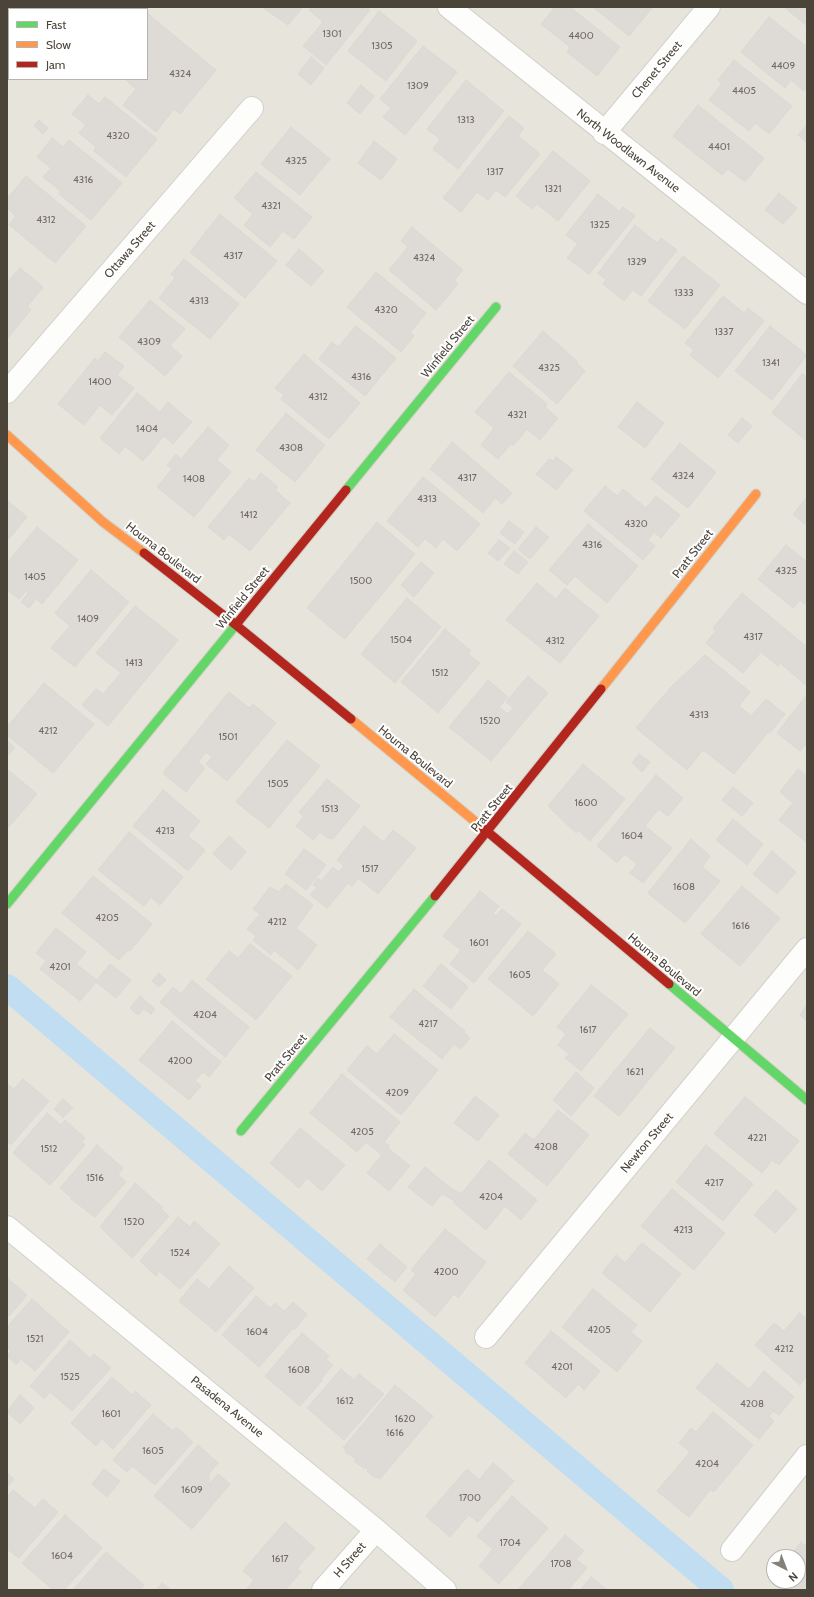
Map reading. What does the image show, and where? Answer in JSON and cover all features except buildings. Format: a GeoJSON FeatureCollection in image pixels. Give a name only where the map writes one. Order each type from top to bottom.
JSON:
{"type":"FeatureCollection","features":[{"type":"Feature","properties":{"kind":"street","name":"North Woodlawn Avenue"},"geometry":{"type":"LineString","coordinates":[[449,7],[604,133],[807,293]]}},
{"type":"Feature","properties":{"kind":"street","name":"Chenet Street"},"geometry":{"type":"LineString","coordinates":[[604,133],[710,7]]}},
{"type":"Feature","properties":{"kind":"street","name":"Ottawa Street"},"geometry":{"type":"LineString","coordinates":[[7,392],[252,108]]}},
{"type":"Feature","properties":{"kind":"street","name":"Winfield Street"},"geometry":{"type":"LineString","coordinates":[[7,904],[496,307]]}},
{"type":"Feature","properties":{"kind":"street","name":"Houma Boulevard"},"geometry":{"type":"LineString","coordinates":[[7,435],[103,522],[236,626],[488,832],[732,1039],[807,1100]]}},
{"type":"Feature","properties":{"kind":"street","name":"Pratt Street"},"geometry":{"type":"LineString","coordinates":[[241,1131],[488,832],[756,494]]}},
{"type":"Feature","properties":{"kind":"street","name":"Newton Street"},"geometry":{"type":"LineString","coordinates":[[486,1337],[807,949]]}},
{"type":"Feature","properties":{"kind":"street","name":"Pasadena Avenue"},"geometry":{"type":"LineString","coordinates":[[7,1228],[376,1530],[445,1590]]}},
{"type":"Feature","properties":{"kind":"street"},"geometry":{"type":"LineString","coordinates":[[732,1550],[807,1456]]}},
{"type":"Feature","properties":{"kind":"street","name":"H Street"},"geometry":{"type":"LineString","coordinates":[[323,1590],[376,1530]]}},
{"type":"Feature","properties":{"kind":"shaded area"},"geometry":{"type":"Polygon","coordinates":[[[7,7],[807,7],[807,1590],[7,1590],[7,7]]]}},
{"type":"Feature","properties":{"kind":"waterway"},"geometry":{"type":"LineString","coordinates":[[7,987],[721,1590]]}},
{"type":"Feature","properties":{"kind":"traffic: fast"},"geometry":{"type":"LineString","coordinates":[[346,490],[496,307]]}},
{"type":"Feature","properties":{"kind":"traffic: fast"},"geometry":{"type":"LineString","coordinates":[[7,904],[239,621]]}},
{"type":"Feature","properties":{"kind":"traffic: fast"},"geometry":{"type":"LineString","coordinates":[[241,1131],[435,896]]}},
{"type":"Feature","properties":{"kind":"traffic: fast"},"geometry":{"type":"LineString","coordinates":[[669,984],[807,1100]]}},
{"type":"Feature","properties":{"kind":"traffic: slow"},"geometry":{"type":"LineString","coordinates":[[7,435],[103,522],[144,553]]}},
{"type":"Feature","properties":{"kind":"traffic: slow"},"geometry":{"type":"LineString","coordinates":[[601,689],[756,494]]}},
{"type":"Feature","properties":{"kind":"traffic: slow"},"geometry":{"type":"LineString","coordinates":[[351,719],[483,828]]}},
{"type":"Feature","properties":{"kind":"traffic: jam"},"geometry":{"type":"LineString","coordinates":[[239,621],[346,490]]}},
{"type":"Feature","properties":{"kind":"traffic: jam"},"geometry":{"type":"LineString","coordinates":[[144,553],[236,625],[351,719]]}},
{"type":"Feature","properties":{"kind":"traffic: jam"},"geometry":{"type":"LineString","coordinates":[[435,896],[601,689]]}},
{"type":"Feature","properties":{"kind":"traffic: jam"},"geometry":{"type":"LineString","coordinates":[[483,828],[669,984]]}}]}
